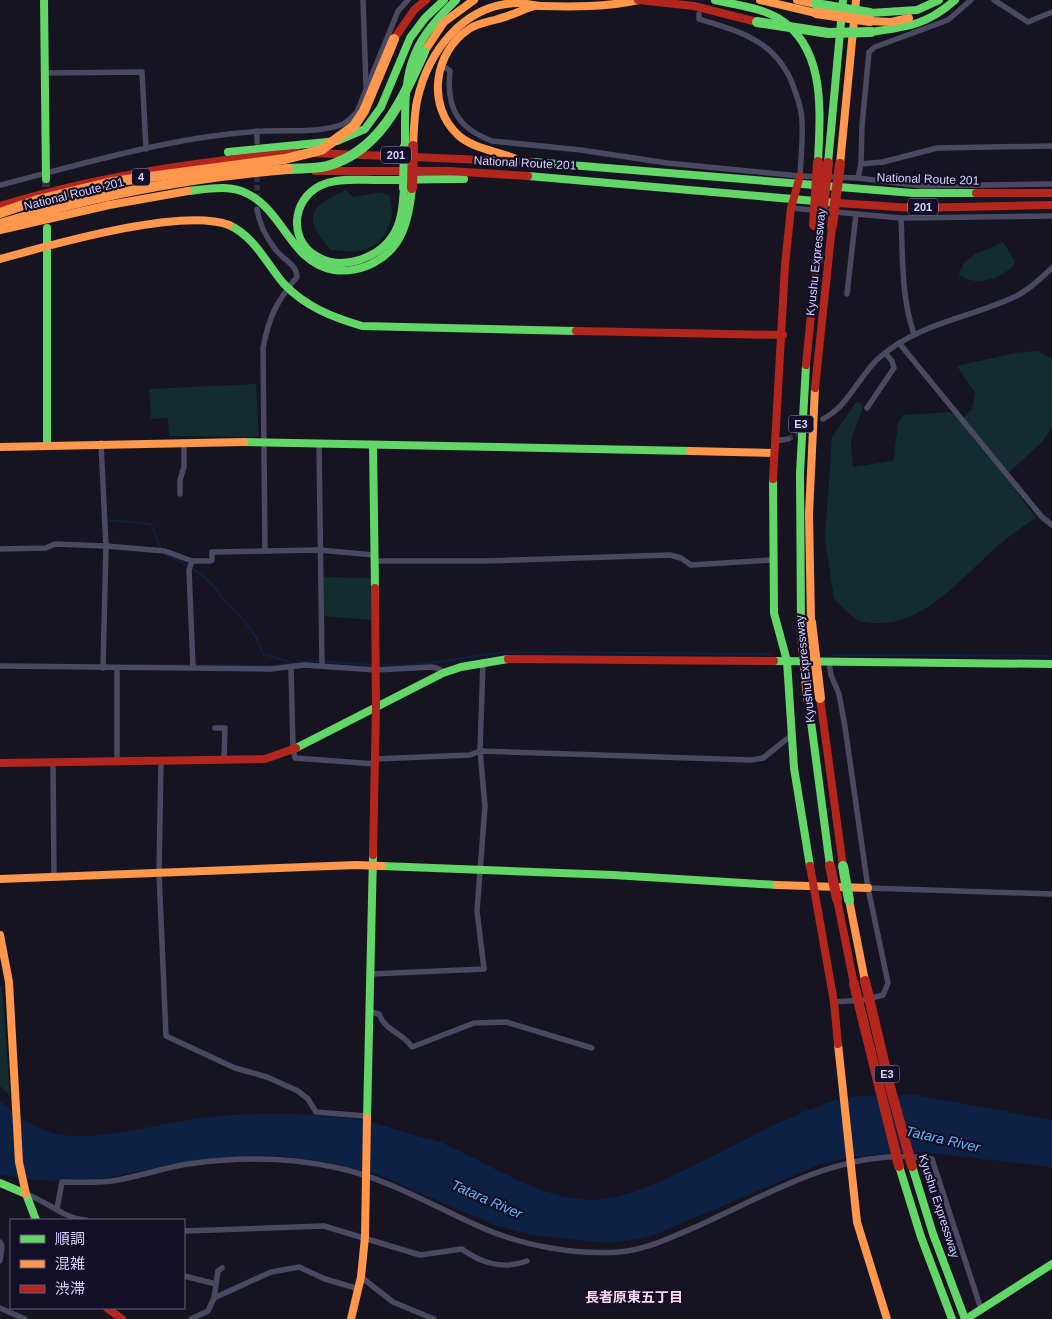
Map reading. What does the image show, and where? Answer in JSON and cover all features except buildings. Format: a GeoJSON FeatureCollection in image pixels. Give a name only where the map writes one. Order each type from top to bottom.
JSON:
{"type":"FeatureCollection","features":[{"type":"Feature","properties":{"kind":"main road"},"geometry":{"type":"LineString","coordinates":[[44,0],[46,176]]}},
{"type":"Feature","properties":{"kind":"main road","name":"4"},"geometry":{"type":"LineString","coordinates":[[0,213],[38,200],[112,182],[234,164],[284,159],[321,150],[354,126],[364,111],[394,39],[414,10],[426,0]]}},
{"type":"Feature","properties":{"kind":"main road"},"geometry":{"type":"LineString","coordinates":[[78,184],[164,161],[241,150],[337,141],[353,136],[368,126],[380,110],[401,55],[418,24],[444,0]]}},
{"type":"Feature","properties":{"kind":"main road"},"geometry":{"type":"LineString","coordinates":[[0,230],[156,196],[230,188],[245,192],[265,206],[302,256],[319,266],[332,270],[354,271],[380,261],[401,240],[406,227],[409,146],[406,80],[410,63],[423,33],[456,0]]}},
{"type":"Feature","properties":{"kind":"main road"},"geometry":{"type":"LineString","coordinates":[[0,225],[78,202],[156,184],[326,166],[354,156],[368,146],[396,112],[435,31],[445,20],[474,0]]}},
{"type":"Feature","properties":{"kind":"main road"},"geometry":{"type":"LineString","coordinates":[[409,146],[417,99],[434,54],[460,23],[476,13],[517,3],[535,6],[618,5],[638,0],[694,6],[757,22],[803,31],[829,33],[917,10],[939,0]]}},
{"type":"Feature","properties":{"kind":"main road"},"geometry":{"type":"LineString","coordinates":[[716,0],[777,17],[788,24],[799,35],[815,69],[818,84],[823,163]]}},
{"type":"Feature","properties":{"kind":"main road"},"geometry":{"type":"LineString","coordinates":[[760,0],[816,8],[870,22],[891,22],[920,16],[953,2]]}},
{"type":"Feature","properties":{"kind":"main road"},"geometry":{"type":"LineString","coordinates":[[797,0],[816,8]]}},
{"type":"Feature","properties":{"kind":"main road","name":"Kyushu Expressway"},"geometry":{"type":"LineString","coordinates":[[843,0],[817,225],[799,460],[798,515],[806,623],[808,699],[830,866],[854,984],[899,1166],[952,1319]]}},
{"type":"Feature","properties":{"kind":"main road","name":"Kyushu Expressway"},"geometry":{"type":"LineString","coordinates":[[856,0],[852,60],[832,226],[813,411],[806,623],[820,698],[849,900],[865,981],[889,1083],[912,1166],[958,1301],[972,1316]]}},
{"type":"Feature","properties":{"kind":"main road"},"geometry":{"type":"LineString","coordinates":[[852,60],[862,0]]}},
{"type":"Feature","properties":{"kind":"main road"},"geometry":{"type":"LineString","coordinates":[[519,161],[499,152],[475,146],[458,135],[446,121],[439,105],[437,90],[439,72],[445,58],[456,41],[469,29],[486,21],[535,6]]}},
{"type":"Feature","properties":{"kind":"main road","name":"National Route 201"},"geometry":{"type":"LineString","coordinates":[[0,206],[78,184],[158,168],[220,159],[300,153],[519,161],[798,180],[912,193],[1052,193]]}},
{"type":"Feature","properties":{"kind":"main road","name":"National Route 201"},"geometry":{"type":"LineString","coordinates":[[0,225],[76,205],[170,185],[262,174],[358,170],[532,176],[792,204],[912,208],[1052,205]]}},
{"type":"Feature","properties":{"kind":"main road"},"geometry":{"type":"LineString","coordinates":[[408,188],[398,226],[382,250],[369,258],[355,263],[340,264],[324,260],[312,253],[302,243],[296,222],[298,208],[304,197],[315,188],[328,183],[350,180],[532,176]]}},
{"type":"Feature","properties":{"kind":"main road"},"geometry":{"type":"LineString","coordinates":[[798,180],[792,204],[774,453],[772,560],[774,613],[787,661],[794,768],[812,888],[834,1002],[857,1222],[887,1319]]}},
{"type":"Feature","properties":{"kind":"main road"},"geometry":{"type":"LineString","coordinates":[[0,259],[46,246],[184,220],[213,221],[239,230],[248,236],[288,288],[309,307],[334,319],[362,326],[783,335]]}},
{"type":"Feature","properties":{"kind":"main road"},"geometry":{"type":"LineString","coordinates":[[47,228],[47,445]]}},
{"type":"Feature","properties":{"kind":"main road"},"geometry":{"type":"LineString","coordinates":[[0,446],[184,442],[774,453]]}},
{"type":"Feature","properties":{"kind":"main road"},"geometry":{"type":"LineString","coordinates":[[351,1319],[362,1277],[365,1237],[366,1116],[371,974],[376,707],[373,445]]}},
{"type":"Feature","properties":{"kind":"main road"},"geometry":{"type":"LineString","coordinates":[[0,764],[265,759],[293,749],[443,673],[483,662],[517,659],[1052,664]]}},
{"type":"Feature","properties":{"kind":"main road"},"geometry":{"type":"LineString","coordinates":[[0,879],[373,865],[812,888],[868,888]]}},
{"type":"Feature","properties":{"kind":"main road"},"geometry":{"type":"LineString","coordinates":[[0,935],[9,982],[22,1180],[36,1219]]}},
{"type":"Feature","properties":{"kind":"main road"},"geometry":{"type":"LineString","coordinates":[[0,1183],[26,1194]]}},
{"type":"Feature","properties":{"kind":"main road"},"geometry":{"type":"LineString","coordinates":[[972,1316],[1052,1264]]}},
{"type":"Feature","properties":{"kind":"main road"},"geometry":{"type":"LineString","coordinates":[[108,1309],[122,1319]]}},
{"type":"Feature","properties":{"kind":"street"},"geometry":{"type":"LineString","coordinates":[[362,0],[366,91]]}},
{"type":"Feature","properties":{"kind":"street"},"geometry":{"type":"LineString","coordinates":[[0,185],[46,176],[146,149],[257,131],[324,128],[344,124],[357,112],[398,11],[408,0]]}},
{"type":"Feature","properties":{"kind":"street"},"geometry":{"type":"LineString","coordinates":[[858,178],[861,164],[862,126],[869,52],[875,47],[948,20],[971,0]]}},
{"type":"Feature","properties":{"kind":"street"},"geometry":{"type":"LineString","coordinates":[[994,0],[1028,22],[1052,12]]}},
{"type":"Feature","properties":{"kind":"street"},"geometry":{"type":"LineString","coordinates":[[699,14],[699,19],[732,29],[755,40],[773,53],[783,64],[797,98],[802,121],[798,180]]}},
{"type":"Feature","properties":{"kind":"street"},"geometry":{"type":"LineString","coordinates":[[380,52],[394,56]]}},
{"type":"Feature","properties":{"kind":"street"},"geometry":{"type":"LineString","coordinates":[[446,68],[450,71],[448,91],[455,113],[466,127],[479,136],[492,141],[581,150],[798,180],[858,178],[922,186],[1052,184]]}},
{"type":"Feature","properties":{"kind":"street"},"geometry":{"type":"LineString","coordinates":[[44,73],[142,72],[146,149]]}},
{"type":"Feature","properties":{"kind":"street"},"geometry":{"type":"LineString","coordinates":[[257,131],[257,142]]}},
{"type":"Feature","properties":{"kind":"street"},"geometry":{"type":"LineString","coordinates":[[861,164],[883,162],[937,148],[1052,146]]}},
{"type":"Feature","properties":{"kind":"street"},"geometry":{"type":"LineString","coordinates":[[792,204],[856,214],[902,218],[1052,216]]}},
{"type":"Feature","properties":{"kind":"street"},"geometry":{"type":"LineString","coordinates":[[256,209],[258,222],[276,251],[297,273],[297,278],[276,303],[268,322],[263,348],[265,550]]}},
{"type":"Feature","properties":{"kind":"street"},"geometry":{"type":"LineString","coordinates":[[847,294],[856,214]]}},
{"type":"Feature","properties":{"kind":"street"},"geometry":{"type":"LineString","coordinates":[[902,218],[904,298],[907,315],[914,334]]}},
{"type":"Feature","properties":{"kind":"street"},"geometry":{"type":"LineString","coordinates":[[823,419],[851,395],[878,358],[899,343],[914,334],[1014,297],[1052,268]]}},
{"type":"Feature","properties":{"kind":"street"},"geometry":{"type":"LineString","coordinates":[[899,343],[1042,517],[1052,525]]}},
{"type":"Feature","properties":{"kind":"street"},"geometry":{"type":"LineString","coordinates":[[867,408],[894,368],[892,361],[885,353]]}},
{"type":"Feature","properties":{"kind":"street"},"geometry":{"type":"LineString","coordinates":[[775,441],[788,439]]}},
{"type":"Feature","properties":{"kind":"street"},"geometry":{"type":"LineString","coordinates":[[180,494],[180,480],[184,467],[184,442]]}},
{"type":"Feature","properties":{"kind":"street"},"geometry":{"type":"LineString","coordinates":[[101,443],[106,546],[103,668]]}},
{"type":"Feature","properties":{"kind":"street"},"geometry":{"type":"LineString","coordinates":[[319,444],[322,665]]}},
{"type":"Feature","properties":{"kind":"street"},"geometry":{"type":"LineString","coordinates":[[0,549],[46,548],[55,544],[106,546],[165,551],[192,561],[210,561],[212,560],[212,552],[265,550],[319,550],[374,558],[486,561],[670,555],[682,558],[691,565],[772,560]]}},
{"type":"Feature","properties":{"kind":"street"},"geometry":{"type":"LineString","coordinates":[[192,561],[189,570],[194,667]]}},
{"type":"Feature","properties":{"kind":"street"},"geometry":{"type":"LineString","coordinates":[[371,974],[484,969],[478,911],[485,806],[480,751],[483,662]]}},
{"type":"Feature","properties":{"kind":"street"},"geometry":{"type":"LineString","coordinates":[[829,663],[831,675],[839,694],[846,727],[868,888],[888,983],[883,995],[863,1000],[834,1002]]}},
{"type":"Feature","properties":{"kind":"street"},"geometry":{"type":"LineString","coordinates":[[0,666],[291,668],[304,664],[376,670],[432,667],[439,668],[443,673]]}},
{"type":"Feature","properties":{"kind":"street"},"geometry":{"type":"LineString","coordinates":[[117,668],[117,762]]}},
{"type":"Feature","properties":{"kind":"street"},"geometry":{"type":"LineString","coordinates":[[291,668],[293,749],[295,758],[375,762],[470,755],[480,751],[751,760],[763,758],[792,735]]}},
{"type":"Feature","properties":{"kind":"street"},"geometry":{"type":"LineString","coordinates":[[215,728],[225,728],[224,760]]}},
{"type":"Feature","properties":{"kind":"street"},"geometry":{"type":"LineString","coordinates":[[161,761],[159,873],[166,1036],[235,1068],[260,1075],[298,1091],[308,1099],[316,1112],[366,1116]]}},
{"type":"Feature","properties":{"kind":"street"},"geometry":{"type":"LineString","coordinates":[[54,763],[54,877]]}},
{"type":"Feature","properties":{"kind":"street"},"geometry":{"type":"LineString","coordinates":[[868,888],[1052,894]]}},
{"type":"Feature","properties":{"kind":"street"},"geometry":{"type":"LineString","coordinates":[[370,1012],[379,1014],[382,1022],[395,1034],[405,1038],[412,1047],[474,1023],[506,1022],[592,1048]]}},
{"type":"Feature","properties":{"kind":"street"},"geometry":{"type":"LineString","coordinates":[[57,1210],[62,1182],[112,1181],[187,1164],[250,1160],[290,1161],[338,1168],[366,1176],[397,1187],[486,1230],[544,1246],[583,1252],[618,1252],[638,1250],[677,1235],[790,1183],[849,1159],[916,1156],[932,1159],[968,1273],[972,1316]]}},
{"type":"Feature","properties":{"kind":"street"},"geometry":{"type":"LineString","coordinates":[[26,1194],[64,1215],[82,1219]]}},
{"type":"Feature","properties":{"kind":"street"},"geometry":{"type":"LineString","coordinates":[[185,1231],[324,1226],[420,1254],[462,1249],[482,1261],[494,1264],[515,1266],[527,1261]]}},
{"type":"Feature","properties":{"kind":"street"},"geometry":{"type":"LineString","coordinates":[[0,1242],[2,1246],[0,1261]]}},
{"type":"Feature","properties":{"kind":"street"},"geometry":{"type":"LineString","coordinates":[[214,1298],[271,1272],[298,1267],[325,1279],[359,1288]]}},
{"type":"Feature","properties":{"kind":"street"},"geometry":{"type":"LineString","coordinates":[[191,1319],[208,1311],[214,1298],[218,1271],[222,1268]]}},
{"type":"Feature","properties":{"kind":"street"},"geometry":{"type":"LineString","coordinates":[[185,1276],[216,1284]]}},
{"type":"Feature","properties":{"kind":"street"},"geometry":{"type":"LineString","coordinates":[[362,1277],[392,1302],[434,1319]]}},
{"type":"Feature","properties":{"kind":"street"},"geometry":{"type":"LineString","coordinates":[[0,1308],[25,1319]]}},
{"type":"Feature","properties":{"kind":"green space"},"geometry":{"type":"Polygon","coordinates":[[[346,190],[353,197],[381,192],[389,195],[392,211],[389,227],[380,240],[367,249],[353,251],[331,250],[316,229],[313,220],[314,213],[318,207],[324,201],[346,190]]]}},
{"type":"Feature","properties":{"kind":"green space"},"geometry":{"type":"Polygon","coordinates":[[[1003,242],[1015,261],[1012,268],[993,278],[980,281],[966,279],[959,275],[961,268],[970,258],[1003,242]]]}},
{"type":"Feature","properties":{"kind":"green space"},"geometry":{"type":"Polygon","coordinates":[[[1037,351],[1052,359],[1052,426],[1043,441],[1005,476],[1036,518],[1003,541],[936,602],[919,612],[902,619],[884,623],[864,622],[856,619],[834,599],[825,539],[832,437],[857,401],[863,406],[851,441],[853,467],[893,461],[898,424],[903,415],[949,412],[961,419],[972,409],[975,393],[957,366],[1014,353],[1037,351]]]}},
{"type":"Feature","properties":{"kind":"green space"},"geometry":{"type":"Polygon","coordinates":[[[256,384],[259,437],[169,436],[168,418],[151,419],[149,389],[256,384]]]}},
{"type":"Feature","properties":{"kind":"green space"},"geometry":{"type":"Polygon","coordinates":[[[323,577],[371,578],[371,620],[322,616],[323,577]]]}},
{"type":"Feature","properties":{"kind":"green space"},"geometry":{"type":"Polygon","coordinates":[[[0,986],[2,986],[10,1096],[0,1086],[0,986]]]}},
{"type":"Feature","properties":{"kind":"water","name":"Tatara River"},"geometry":{"type":"Polygon","coordinates":[[[915,1095],[1052,1120],[1052,1167],[921,1152],[858,1156],[821,1164],[654,1235],[640,1239],[607,1243],[531,1235],[494,1225],[377,1174],[322,1161],[280,1156],[234,1157],[191,1161],[95,1180],[47,1181],[0,1175],[0,1101],[31,1124],[53,1133],[69,1136],[126,1132],[201,1118],[237,1115],[292,1114],[355,1119],[440,1142],[517,1180],[557,1195],[597,1200],[622,1196],[658,1183],[779,1123],[833,1101],[863,1096],[915,1095]]]}},
{"type":"Feature","properties":{"kind":"waterway"},"geometry":{"type":"LineString","coordinates":[[107,520],[151,524],[161,549]]}},
{"type":"Feature","properties":{"kind":"waterway"},"geometry":{"type":"LineString","coordinates":[[163,553],[204,576],[211,583],[252,631],[263,654],[290,662]]}},
{"type":"Feature","properties":{"kind":"waterway"},"geometry":{"type":"LineString","coordinates":[[378,665],[411,665],[510,652],[770,654]]}},
{"type":"Feature","properties":{"kind":"waterway"},"geometry":{"type":"LineString","coordinates":[[832,655],[1052,656]]}},
{"type":"Feature","properties":{"kind":"waterway"},"geometry":{"type":"LineString","coordinates":[[279,665],[315,661],[373,665]]}},
{"type":"Feature","properties":{"kind":"waterway"},"geometry":{"type":"LineString","coordinates":[[139,665],[274,666]]}},
{"type":"Feature","properties":{"kind":"tunnel"},"geometry":{"type":"LineString","coordinates":[[257,171],[257,199]]}},
{"type":"Feature","properties":{"kind":"tunnel"},"geometry":{"type":"LineString","coordinates":[[46,179],[46,214]]}},
{"type":"Feature","properties":{"kind":"tunnel"},"geometry":{"type":"LineString","coordinates":[[788,439],[804,430]]}},
{"type":"Feature","properties":{"kind":"traffic: fast"},"geometry":{"type":"LineString","coordinates":[[44,0],[46,179]]}},
{"type":"Feature","properties":{"kind":"traffic: fast"},"geometry":{"type":"LineString","coordinates":[[228,152],[337,141],[365,129],[381,107],[410,38],[425,18],[444,0]]}},
{"type":"Feature","properties":{"kind":"traffic: fast"},"geometry":{"type":"LineString","coordinates":[[405,146],[407,82],[411,66],[426,34],[456,0]]}},
{"type":"Feature","properties":{"kind":"traffic: fast"},"geometry":{"type":"LineString","coordinates":[[715,0],[771,14],[794,31],[805,46],[813,64],[817,83],[819,103],[818,162]]}},
{"type":"Feature","properties":{"kind":"traffic: fast"},"geometry":{"type":"LineString","coordinates":[[828,163],[843,0]]}},
{"type":"Feature","properties":{"kind":"traffic: fast"},"geometry":{"type":"LineString","coordinates":[[870,13],[917,10],[939,0]]}},
{"type":"Feature","properties":{"kind":"traffic: fast"},"geometry":{"type":"LineString","coordinates":[[871,32],[916,24],[935,15],[955,0]]}},
{"type":"Feature","properties":{"kind":"traffic: fast"},"geometry":{"type":"LineString","coordinates":[[816,4],[870,13]]}},
{"type":"Feature","properties":{"kind":"traffic: fast"},"geometry":{"type":"LineString","coordinates":[[757,22],[828,33],[871,32]]}},
{"type":"Feature","properties":{"kind":"traffic: fast"},"geometry":{"type":"LineString","coordinates":[[288,169],[327,166],[346,159],[362,148],[388,121],[408,87],[424,52]]}},
{"type":"Feature","properties":{"kind":"traffic: fast"},"geometry":{"type":"LineString","coordinates":[[404,188],[405,146]]}},
{"type":"Feature","properties":{"kind":"traffic: fast"},"geometry":{"type":"LineString","coordinates":[[533,162],[913,193],[976,193]]}},
{"type":"Feature","properties":{"kind":"traffic: fast"},"geometry":{"type":"LineString","coordinates":[[528,176],[838,203]]}},
{"type":"Feature","properties":{"kind":"traffic: fast"},"geometry":{"type":"LineString","coordinates":[[404,188],[401,216],[395,232],[389,241],[371,255],[349,262],[337,263],[326,261],[306,248],[300,238],[297,227],[301,205],[316,188],[327,183],[339,180],[464,179]]}},
{"type":"Feature","properties":{"kind":"traffic: fast"},"geometry":{"type":"LineString","coordinates":[[188,191],[226,188],[248,194],[271,212],[297,248],[307,258],[319,265],[344,271],[370,264],[385,256],[392,248],[403,231],[409,210],[412,188]]}},
{"type":"Feature","properties":{"kind":"traffic: fast"},"geometry":{"type":"LineString","coordinates":[[229,225],[253,243],[284,284],[301,299],[330,315],[362,326],[576,331]]}},
{"type":"Feature","properties":{"kind":"traffic: fast"},"geometry":{"type":"LineString","coordinates":[[47,228],[47,445]]}},
{"type":"Feature","properties":{"kind":"traffic: fast"},"geometry":{"type":"LineString","coordinates":[[801,623],[800,473],[806,365]]}},
{"type":"Feature","properties":{"kind":"traffic: fast"},"geometry":{"type":"LineString","coordinates":[[244,442],[690,451]]}},
{"type":"Feature","properties":{"kind":"traffic: fast"},"geometry":{"type":"LineString","coordinates":[[373,445],[375,588]]}},
{"type":"Feature","properties":{"kind":"traffic: fast"},"geometry":{"type":"LineString","coordinates":[[773,479],[774,613],[787,661],[794,768],[810,866]]}},
{"type":"Feature","properties":{"kind":"traffic: fast"},"geometry":{"type":"LineString","coordinates":[[296,748],[443,673],[461,667],[508,659]]}},
{"type":"Feature","properties":{"kind":"traffic: fast"},"geometry":{"type":"LineString","coordinates":[[774,661],[1052,664]]}},
{"type":"Feature","properties":{"kind":"traffic: fast"},"geometry":{"type":"LineString","coordinates":[[808,699],[830,866]]}},
{"type":"Feature","properties":{"kind":"traffic: fast"},"geometry":{"type":"LineString","coordinates":[[367,1118],[373,855]]}},
{"type":"Feature","properties":{"kind":"traffic: fast"},"geometry":{"type":"LineString","coordinates":[[382,866],[613,875],[777,885]]}},
{"type":"Feature","properties":{"kind":"traffic: fast"},"geometry":{"type":"LineString","coordinates":[[843,866],[849,900]]}},
{"type":"Feature","properties":{"kind":"traffic: fast"},"geometry":{"type":"LineString","coordinates":[[899,1166],[921,1237],[952,1319]]}},
{"type":"Feature","properties":{"kind":"traffic: fast"},"geometry":{"type":"LineString","coordinates":[[912,1166],[933,1234],[965,1319]]}},
{"type":"Feature","properties":{"kind":"traffic: fast"},"geometry":{"type":"LineString","coordinates":[[0,1183],[26,1194],[36,1219]]}},
{"type":"Feature","properties":{"kind":"traffic: fast"},"geometry":{"type":"LineString","coordinates":[[966,1319],[1052,1264]]}},
{"type":"Feature","properties":{"kind":"traffic: slow"},"geometry":{"type":"LineString","coordinates":[[424,52],[444,22],[474,0]]}},
{"type":"Feature","properties":{"kind":"traffic: slow"},"geometry":{"type":"LineString","coordinates":[[413,146],[416,106],[422,82],[440,48],[465,21],[499,5],[518,3],[538,6],[578,6],[614,4],[639,0]]}},
{"type":"Feature","properties":{"kind":"traffic: slow"},"geometry":{"type":"LineString","coordinates":[[760,0],[816,13]]}},
{"type":"Feature","properties":{"kind":"traffic: slow"},"geometry":{"type":"LineString","coordinates":[[797,0],[816,4]]}},
{"type":"Feature","properties":{"kind":"traffic: slow"},"geometry":{"type":"LineString","coordinates":[[840,164],[856,0]]}},
{"type":"Feature","properties":{"kind":"traffic: slow"},"geometry":{"type":"LineString","coordinates":[[514,158],[477,146],[458,135],[448,123],[441,109],[438,79],[448,51],[457,39],[469,29],[534,6]]}},
{"type":"Feature","properties":{"kind":"traffic: slow"},"geometry":{"type":"LineString","coordinates":[[816,13],[870,21]]}},
{"type":"Feature","properties":{"kind":"traffic: slow"},"geometry":{"type":"LineString","coordinates":[[870,21],[891,22],[909,18]]}},
{"type":"Feature","properties":{"kind":"traffic: slow"},"geometry":{"type":"LineString","coordinates":[[0,213],[38,200],[112,182],[285,159],[321,150],[354,126],[364,111],[394,39]]}},
{"type":"Feature","properties":{"kind":"traffic: slow"},"geometry":{"type":"LineString","coordinates":[[0,224],[71,204],[178,182],[288,169]]}},
{"type":"Feature","properties":{"kind":"traffic: slow"},"geometry":{"type":"LineString","coordinates":[[0,230],[109,205],[188,191]]}},
{"type":"Feature","properties":{"kind":"traffic: slow"},"geometry":{"type":"LineString","coordinates":[[0,259],[82,237],[149,224],[207,221],[229,225]]}},
{"type":"Feature","properties":{"kind":"traffic: slow"},"geometry":{"type":"LineString","coordinates":[[811,622],[809,514],[815,388]]}},
{"type":"Feature","properties":{"kind":"traffic: slow"},"geometry":{"type":"LineString","coordinates":[[0,447],[244,442]]}},
{"type":"Feature","properties":{"kind":"traffic: slow"},"geometry":{"type":"LineString","coordinates":[[690,451],[773,453]]}},
{"type":"Feature","properties":{"kind":"traffic: slow"},"geometry":{"type":"LineString","coordinates":[[811,622],[820,698]]}},
{"type":"Feature","properties":{"kind":"traffic: slow"},"geometry":{"type":"LineString","coordinates":[[801,623],[808,699]]}},
{"type":"Feature","properties":{"kind":"traffic: slow"},"geometry":{"type":"LineString","coordinates":[[0,879],[356,865],[382,866]]}},
{"type":"Feature","properties":{"kind":"traffic: slow"},"geometry":{"type":"LineString","coordinates":[[777,885],[868,888]]}},
{"type":"Feature","properties":{"kind":"traffic: slow"},"geometry":{"type":"LineString","coordinates":[[849,900],[865,981]]}},
{"type":"Feature","properties":{"kind":"traffic: slow"},"geometry":{"type":"LineString","coordinates":[[0,935],[9,982],[19,1162],[26,1194]]}},
{"type":"Feature","properties":{"kind":"traffic: slow"},"geometry":{"type":"LineString","coordinates":[[838,1044],[857,1222],[887,1319]]}},
{"type":"Feature","properties":{"kind":"traffic: slow"},"geometry":{"type":"LineString","coordinates":[[351,1319],[361,1277],[365,1237],[367,1118]]}},
{"type":"Feature","properties":{"kind":"traffic: jam"},"geometry":{"type":"LineString","coordinates":[[394,39],[414,10],[426,0]]}},
{"type":"Feature","properties":{"kind":"traffic: jam"},"geometry":{"type":"LineString","coordinates":[[638,0],[694,6],[757,22]]}},
{"type":"Feature","properties":{"kind":"traffic: jam"},"geometry":{"type":"LineString","coordinates":[[412,188],[413,146]]}},
{"type":"Feature","properties":{"kind":"traffic: jam"},"geometry":{"type":"LineString","coordinates":[[0,206],[74,186],[148,171],[222,160],[298,153]]}},
{"type":"Feature","properties":{"kind":"traffic: jam"},"geometry":{"type":"LineString","coordinates":[[313,153],[533,162]]}},
{"type":"Feature","properties":{"kind":"traffic: jam"},"geometry":{"type":"LineString","coordinates":[[814,225],[818,162]]}},
{"type":"Feature","properties":{"kind":"traffic: jam"},"geometry":{"type":"LineString","coordinates":[[821,224],[828,163]]}},
{"type":"Feature","properties":{"kind":"traffic: jam"},"geometry":{"type":"LineString","coordinates":[[832,226],[840,164]]}},
{"type":"Feature","properties":{"kind":"traffic: jam"},"geometry":{"type":"LineString","coordinates":[[315,171],[448,171],[528,176]]}},
{"type":"Feature","properties":{"kind":"traffic: jam"},"geometry":{"type":"LineString","coordinates":[[773,479],[785,265],[791,208],[800,176]]}},
{"type":"Feature","properties":{"kind":"traffic: jam"},"geometry":{"type":"LineString","coordinates":[[976,193],[1052,193]]}},
{"type":"Feature","properties":{"kind":"traffic: jam"},"geometry":{"type":"LineString","coordinates":[[838,203],[912,208],[1052,205]]}},
{"type":"Feature","properties":{"kind":"traffic: jam"},"geometry":{"type":"LineString","coordinates":[[806,365],[820,225]]}},
{"type":"Feature","properties":{"kind":"traffic: jam"},"geometry":{"type":"LineString","coordinates":[[815,388],[832,226]]}},
{"type":"Feature","properties":{"kind":"traffic: jam"},"geometry":{"type":"LineString","coordinates":[[576,331],[783,335]]}},
{"type":"Feature","properties":{"kind":"traffic: jam"},"geometry":{"type":"LineString","coordinates":[[373,855],[376,707],[375,588]]}},
{"type":"Feature","properties":{"kind":"traffic: jam"},"geometry":{"type":"LineString","coordinates":[[508,659],[774,661]]}},
{"type":"Feature","properties":{"kind":"traffic: jam"},"geometry":{"type":"LineString","coordinates":[[820,698],[843,866]]}},
{"type":"Feature","properties":{"kind":"traffic: jam"},"geometry":{"type":"LineString","coordinates":[[0,763],[265,759],[296,748]]}},
{"type":"Feature","properties":{"kind":"traffic: jam"},"geometry":{"type":"LineString","coordinates":[[810,866],[834,1002],[838,1044]]}},
{"type":"Feature","properties":{"kind":"traffic: jam"},"geometry":{"type":"LineString","coordinates":[[830,866],[837,899]]}},
{"type":"Feature","properties":{"kind":"traffic: jam"},"geometry":{"type":"LineString","coordinates":[[837,899],[854,984]]}},
{"type":"Feature","properties":{"kind":"traffic: jam"},"geometry":{"type":"LineString","coordinates":[[865,981],[889,1083],[912,1166]]}},
{"type":"Feature","properties":{"kind":"traffic: jam"},"geometry":{"type":"LineString","coordinates":[[854,984],[899,1166]]}},
{"type":"Feature","properties":{"kind":"traffic: jam"},"geometry":{"type":"LineString","coordinates":[[108,1309],[122,1319]]}},
{"type":"Feature","properties":{"kind":"district","name":"長者原東五丁目"},"geometry":{"type":"Point","coordinates":[634,1297]}}]}
